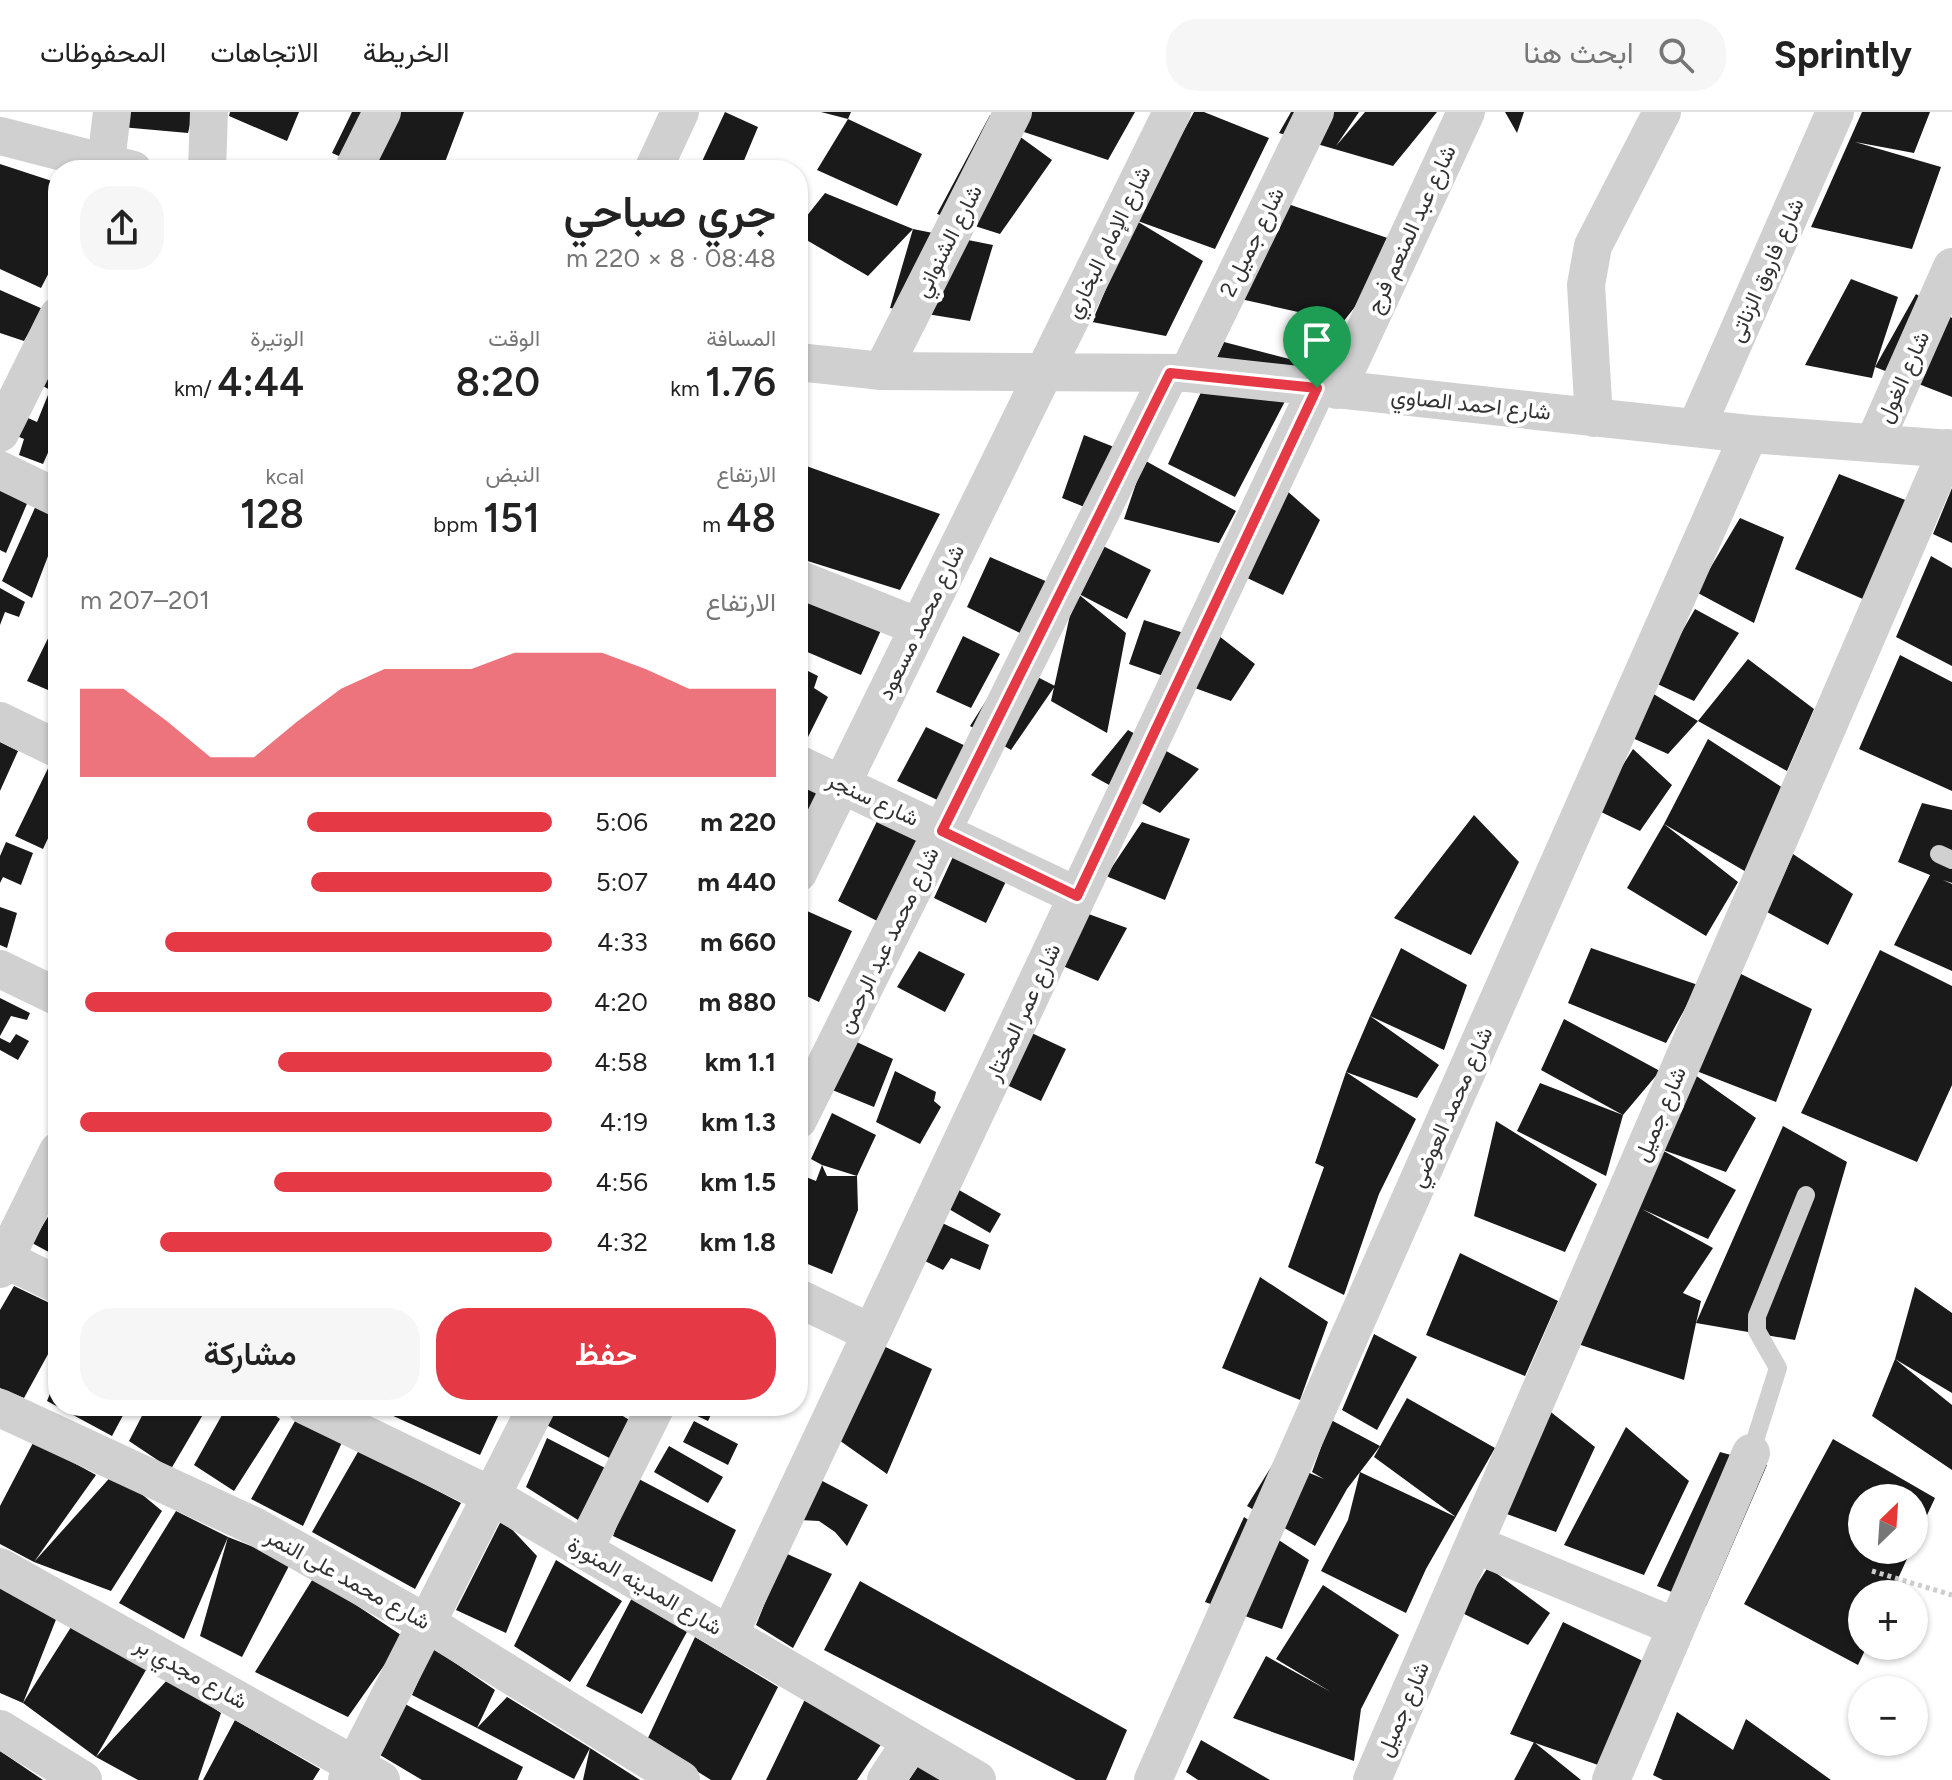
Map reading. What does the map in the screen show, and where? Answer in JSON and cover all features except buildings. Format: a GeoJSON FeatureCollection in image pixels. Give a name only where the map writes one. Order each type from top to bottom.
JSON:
{"type":"FeatureCollection","features":[{"type":"Feature","properties":{"kind":"street"},"geometry":{"type":"LineString","coordinates":[[112,112],[122,160]]}},
{"type":"Feature","properties":{"kind":"street"},"geometry":{"type":"LineString","coordinates":[[207,160],[209,112]]}},
{"type":"Feature","properties":{"kind":"street"},"geometry":{"type":"LineString","coordinates":[[358,160],[382,112]]}},
{"type":"Feature","properties":{"kind":"street"},"geometry":{"type":"LineString","coordinates":[[658,160],[680,112]]}},
{"type":"Feature","properties":{"kind":"street","name":"شارع الشنواني"},"geometry":{"type":"LineString","coordinates":[[882,371],[1013,112]]}},
{"type":"Feature","properties":{"kind":"street","name":"شارع الإمام البخاري"},"geometry":{"type":"LineString","coordinates":[[1045,372],[1172,112]]}},
{"type":"Feature","properties":{"kind":"street","name":"شارع جميل 2"},"geometry":{"type":"LineString","coordinates":[[1179,373],[1315,112]]}},
{"type":"Feature","properties":{"kind":"street","name":"شارع عبد المنعم فرج"},"geometry":{"type":"LineString","coordinates":[[1327,389],[1466,112]]}},
{"type":"Feature","properties":{"kind":"street"},"geometry":{"type":"LineString","coordinates":[[1594,418],[1586,285],[1593,246],[1662,112]]}},
{"type":"Feature","properties":{"kind":"street","name":"شارع فاروق الزناتى"},"geometry":{"type":"LineString","coordinates":[[1696,428],[1835,112]]}},
{"type":"Feature","properties":{"kind":"street"},"geometry":{"type":"LineString","coordinates":[[0,136],[93,160]]}},
{"type":"Feature","properties":{"kind":"street","name":"شارع الغول"},"geometry":{"type":"LineString","coordinates":[[1874,443],[1952,267]]}},
{"type":"Feature","properties":{"kind":"street"},"geometry":{"type":"LineString","coordinates":[[0,433],[48,336]]}},
{"type":"Feature","properties":{"kind":"street","name":"شارع احمد الصاوي"},"geometry":{"type":"LineString","coordinates":[[808,363],[882,371],[1179,373],[1749,434],[1950,449]]}},
{"type":"Feature","properties":{"kind":"street","name":"شارع محمد مسعود"},"geometry":{"type":"LineString","coordinates":[[808,853],[1045,372]]}},
{"type":"Feature","properties":{"kind":"street","name":"شارع محمد عبد الرحمن"},"geometry":{"type":"LineString","coordinates":[[808,1100],[942,831],[1179,373]]}},
{"type":"Feature","properties":{"kind":"street","name":"شارع عمر المختار"},"geometry":{"type":"LineString","coordinates":[[729,1635],[1077,896],[1327,389]]}},
{"type":"Feature","properties":{"kind":"street","name":"شارع محمد العوضي"},"geometry":{"type":"LineString","coordinates":[[1153,1780],[1749,434]]}},
{"type":"Feature","properties":{"kind":"street","name":"شارع جميل"},"geometry":{"type":"LineString","coordinates":[[1372,1780],[1950,449]]}},
{"type":"Feature","properties":{"kind":"street"},"geometry":{"type":"LineString","coordinates":[[0,470],[48,493]]}},
{"type":"Feature","properties":{"kind":"street"},"geometry":{"type":"LineString","coordinates":[[808,583],[919,627]]}},
{"type":"Feature","properties":{"kind":"street"},"geometry":{"type":"LineString","coordinates":[[0,721],[48,744]]}},
{"type":"Feature","properties":{"kind":"street","name":"شارع سنجر"},"geometry":{"type":"LineString","coordinates":[[808,769],[1077,896]]}},
{"type":"Feature","properties":{"kind":"street"},"geometry":{"type":"LineString","coordinates":[[0,969],[48,992]]}},
{"type":"Feature","properties":{"kind":"street"},"geometry":{"type":"LineString","coordinates":[[48,1166],[11,1220],[2,1264],[48,1281]]}},
{"type":"Feature","properties":{"kind":"street"},"geometry":{"type":"LineString","coordinates":[[808,1303],[871,1333]]}},
{"type":"Feature","properties":{"kind":"street","name":"شارع محمد على النمر"},"geometry":{"type":"LineString","coordinates":[[0,1408],[256,1527],[428,1624],[681,1780]]}},
{"type":"Feature","properties":{"kind":"street","name":"شارع المدينه المنورة"},"geometry":{"type":"LineString","coordinates":[[327,1416],[492,1496],[977,1780]]}},
{"type":"Feature","properties":{"kind":"street"},"geometry":{"type":"LineString","coordinates":[[361,1775],[428,1624],[532,1416]]}},
{"type":"Feature","properties":{"kind":"street"},"geometry":{"type":"LineString","coordinates":[[584,1550],[651,1416]]}},
{"type":"Feature","properties":{"kind":"street"},"geometry":{"type":"LineString","coordinates":[[1611,1780],[1751,1453]]}},
{"type":"Feature","properties":{"kind":"street"},"geometry":{"type":"LineString","coordinates":[[1474,1544],[1676,1627]]}},
{"type":"Feature","properties":{"kind":"street","name":"شارع مجدي بر"},"geometry":{"type":"LineString","coordinates":[[0,1567],[361,1775]]}},
{"type":"Feature","properties":{"kind":"street"},"geometry":{"type":"LineString","coordinates":[[0,1729],[83,1780]]}},
{"type":"Feature","properties":{"kind":"street"},"geometry":{"type":"LineString","coordinates":[[886,1780],[911,1742]]}},
{"type":"Feature","properties":{"kind":"lane"},"geometry":{"type":"LineString","coordinates":[[1751,1453],[1778,1368],[1757,1331],[1757,1316],[1806,1195]]}},
{"type":"Feature","properties":{"kind":"path"},"geometry":{"type":"LineString","coordinates":[[1872,1571],[1952,1595]]}},
{"type":"Feature","properties":{"kind":"route"},"geometry":{"type":"LineString","coordinates":[[1170,373],[1317,388],[1077,896],[942,831],[1170,373]]}}]}
